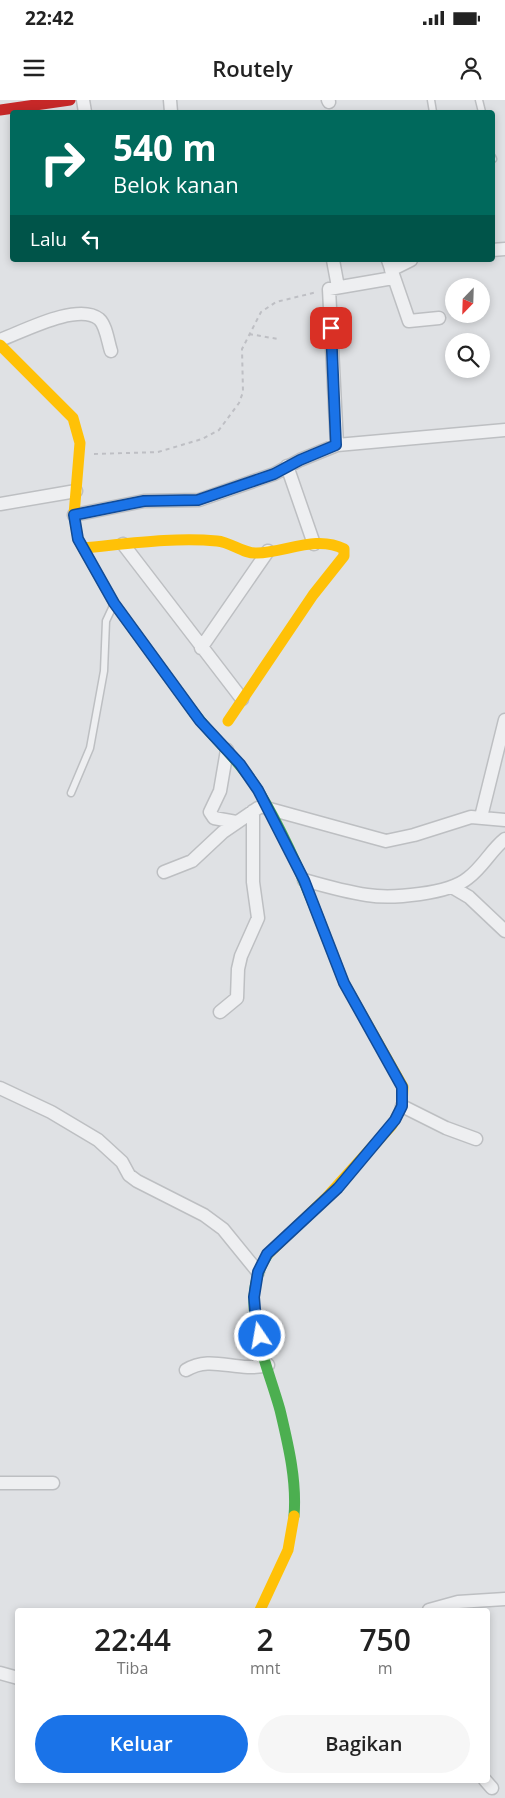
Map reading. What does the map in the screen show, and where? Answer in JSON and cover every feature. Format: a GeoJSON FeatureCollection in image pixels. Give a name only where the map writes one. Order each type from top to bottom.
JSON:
{"type":"FeatureCollection","features":[{"type":"Feature","properties":{"kind":"street"},"geometry":{"type":"LineString","coordinates":[[0,110],[70,100]]}},
{"type":"Feature","properties":{"kind":"street"},"geometry":{"type":"LineString","coordinates":[[333,262],[336,445]]}},
{"type":"Feature","properties":{"kind":"street"},"geometry":{"type":"LineString","coordinates":[[333,288],[406,262]]}},
{"type":"Feature","properties":{"kind":"street"},"geometry":{"type":"LineString","coordinates":[[390,269],[409,321],[439,318]]}},
{"type":"Feature","properties":{"kind":"street"},"geometry":{"type":"LineString","coordinates":[[0,340],[26,331],[47,320],[63,316],[91,316],[102,322],[111,351]]}},
{"type":"Feature","properties":{"kind":"street"},"geometry":{"type":"LineString","coordinates":[[0,345],[69,412],[79,434],[80,454],[74,515],[78,539],[114,603],[200,721],[227,750],[258,790],[262,808],[304,880],[344,983],[402,1087],[402,1106],[395,1120],[343,1182],[309,1216],[276,1244],[258,1272],[254,1309],[285,1430],[294,1480],[294,1517],[290,1545],[261,1608]]}},
{"type":"Feature","properties":{"kind":"street"},"geometry":{"type":"LineString","coordinates":[[74,515],[144,501],[198,500],[274,474],[287,466],[336,445],[505,430]]}},
{"type":"Feature","properties":{"kind":"street"},"geometry":{"type":"LineString","coordinates":[[287,466],[314,544]]}},
{"type":"Feature","properties":{"kind":"street"},"geometry":{"type":"LineString","coordinates":[[0,504],[76,491]]}},
{"type":"Feature","properties":{"kind":"street"},"geometry":{"type":"LineString","coordinates":[[83,548],[187,540],[232,543],[256,553],[314,544],[339,545],[345,552],[228,721]]}},
{"type":"Feature","properties":{"kind":"street"},"geometry":{"type":"LineString","coordinates":[[122,544],[242,699]]}},
{"type":"Feature","properties":{"kind":"street"},"geometry":{"type":"LineString","coordinates":[[202,648],[268,551]]}},
{"type":"Feature","properties":{"kind":"street"},"geometry":{"type":"LineString","coordinates":[[481,818],[505,720]]}},
{"type":"Feature","properties":{"kind":"street"},"geometry":{"type":"LineString","coordinates":[[227,750],[220,791],[210,812],[214,818],[236,822]]}},
{"type":"Feature","properties":{"kind":"street"},"geometry":{"type":"LineString","coordinates":[[220,1012],[237,1000],[238,969],[241,956],[254,933],[258,918],[253,882],[262,808]]}},
{"type":"Feature","properties":{"kind":"street"},"geometry":{"type":"LineString","coordinates":[[164,872],[192,861],[236,822],[262,808],[386,841],[414,835],[471,817],[505,820]]}},
{"type":"Feature","properties":{"kind":"street"},"geometry":{"type":"LineString","coordinates":[[304,880],[369,896],[401,895],[452,887],[467,880],[505,839]]}},
{"type":"Feature","properties":{"kind":"street"},"geometry":{"type":"LineString","coordinates":[[452,887],[470,898],[505,931]]}},
{"type":"Feature","properties":{"kind":"street"},"geometry":{"type":"LineString","coordinates":[[0,1088],[51,1112],[90,1135],[122,1162],[129,1175],[137,1181],[204,1215],[223,1229],[258,1272]]}},
{"type":"Feature","properties":{"kind":"street"},"geometry":{"type":"LineString","coordinates":[[402,1106],[446,1128],[476,1139]]}},
{"type":"Feature","properties":{"kind":"street"},"geometry":{"type":"LineString","coordinates":[[186,1370],[197,1363],[204,1362],[253,1369],[268,1365]]}},
{"type":"Feature","properties":{"kind":"street"},"geometry":{"type":"LineString","coordinates":[[0,1483],[53,1483]]}},
{"type":"Feature","properties":{"kind":"street"},"geometry":{"type":"LineString","coordinates":[[436,1608],[458,1602],[505,1599]]}},
{"type":"Feature","properties":{"kind":"street"},"geometry":{"type":"LineString","coordinates":[[0,1673],[15,1677]]}},
{"type":"Feature","properties":{"kind":"lane"},"geometry":{"type":"LineString","coordinates":[[71,793],[90,748],[104,671],[106,621],[114,603]]}},
{"type":"Feature","properties":{"kind":"path"},"geometry":{"type":"LineString","coordinates":[[80,454],[158,452],[202,439],[218,430],[233,413],[241,398],[243,392],[241,355],[249,334],[261,312],[266,307],[294,296],[333,288]]}},
{"type":"Feature","properties":{"kind":"path"},"geometry":{"type":"LineString","coordinates":[[249,334],[278,339]]}},
{"type":"Feature","properties":{"kind":"traffic: fast"},"geometry":{"type":"LineString","coordinates":[[192,710],[243,769],[258,790],[292,854],[320,921]]}},
{"type":"Feature","properties":{"kind":"traffic: fast"},"geometry":{"type":"LineString","coordinates":[[268,1254],[259,1272],[255,1291],[254,1311],[262,1352],[280,1410],[289,1449],[294,1489],[294,1516]]}},
{"type":"Feature","properties":{"kind":"traffic: slow"},"geometry":{"type":"LineString","coordinates":[[0,345],[73,418],[80,443],[74,515],[78,539],[114,603],[192,710]]}},
{"type":"Feature","properties":{"kind":"traffic: slow"},"geometry":{"type":"LineString","coordinates":[[83,548],[200,540],[227,543],[252,553],[312,544],[334,545],[344,549],[344,556],[313,595],[228,721]]}},
{"type":"Feature","properties":{"kind":"traffic: slow"},"geometry":{"type":"LineString","coordinates":[[268,1254],[327,1197],[392,1125],[402,1106],[403,1087],[344,983],[320,921]]}},
{"type":"Feature","properties":{"kind":"traffic: slow"},"geometry":{"type":"LineString","coordinates":[[261,1608],[288,1550],[294,1516]]}},
{"type":"Feature","properties":{"kind":"traffic: jam"},"geometry":{"type":"LineString","coordinates":[[0,110],[70,100]]}},
{"type":"Feature","properties":{"kind":"route"},"geometry":{"type":"LineString","coordinates":[[260,1336],[254,1309],[254,1297],[258,1272],[267,1254],[338,1188],[400,1114],[404,1097],[402,1087],[344,983],[304,880],[258,790],[240,764],[200,721],[114,603],[78,539],[74,525],[74,515],[144,501],[198,500],[274,474],[291,464],[336,445],[331,328]]}}]}
